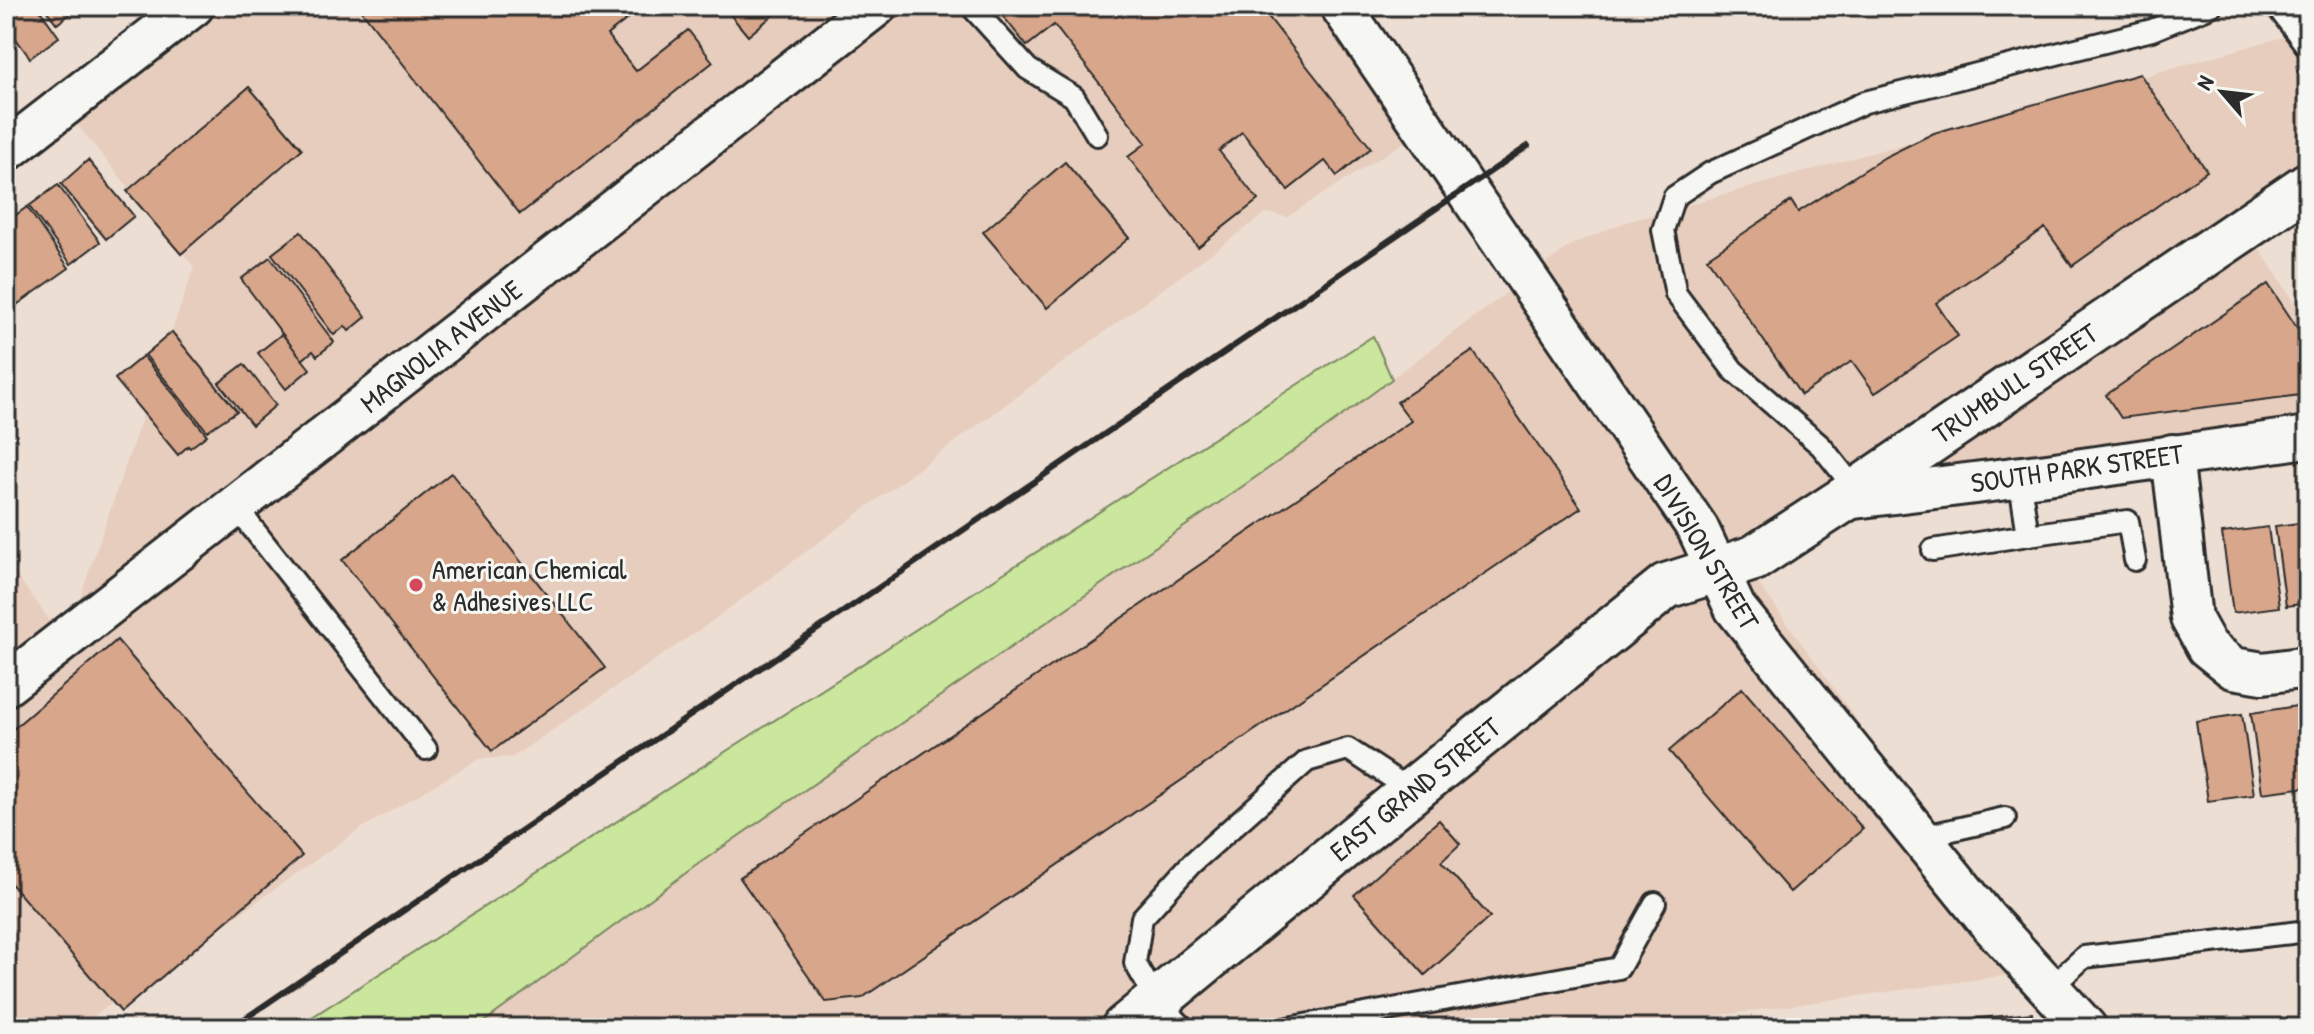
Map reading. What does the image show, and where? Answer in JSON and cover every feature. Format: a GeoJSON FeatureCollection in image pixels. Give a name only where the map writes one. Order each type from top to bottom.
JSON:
{"type":"FeatureCollection","features":[{"type":"Feature","properties":{"kind":"street"},"geometry":{"type":"LineString","coordinates":[[6,151],[193,6]]}},
{"type":"Feature","properties":{"kind":"street","name":"MAGNOLIA AVENUE"},"geometry":{"type":"LineString","coordinates":[[6,685],[876,6]]}},
{"type":"Feature","properties":{"kind":"street","name":"DIVISION STREET"},"geometry":{"type":"LineString","coordinates":[[1341,6],[1698,529],[1735,608],[1987,920],[2086,1028]]}},
{"type":"Feature","properties":{"kind":"street","name":"TRUMBULL STREET"},"geometry":{"type":"LineString","coordinates":[[1716,570],[1754,558],[1851,495],[2308,185]]}},
{"type":"Feature","properties":{"kind":"street","name":"SOUTH PARK STREET"},"geometry":{"type":"LineString","coordinates":[[1851,495],[2019,477],[2308,437]]}},
{"type":"Feature","properties":{"kind":"street"},"geometry":{"type":"LineString","coordinates":[[2172,455],[2191,618],[2207,647],[2233,668],[2263,673],[2308,667]]}},
{"type":"Feature","properties":{"kind":"street","name":"EAST GRAND STREET"},"geometry":{"type":"LineString","coordinates":[[1124,1028],[1170,1014],[1412,791],[1666,586],[1716,570]]}},
{"type":"Feature","properties":{"kind":"lane"},"geometry":{"type":"LineString","coordinates":[[971,6],[1028,69],[1074,97],[1097,135]]}},
{"type":"Feature","properties":{"kind":"lane"},"geometry":{"type":"LineString","coordinates":[[1851,495],[1821,446],[1733,370],[1676,294],[1663,230],[1674,197],[1710,173],[1865,102],[2152,30],[2211,6]]}},
{"type":"Feature","properties":{"kind":"lane"},"geometry":{"type":"LineString","coordinates":[[2271,6],[2278,8],[2308,48]]}},
{"type":"Feature","properties":{"kind":"lane"},"geometry":{"type":"LineString","coordinates":[[2019,477],[2028,535]]}},
{"type":"Feature","properties":{"kind":"lane"},"geometry":{"type":"LineString","coordinates":[[236,507],[426,749]]}},
{"type":"Feature","properties":{"kind":"lane"},"geometry":{"type":"LineString","coordinates":[[1933,550],[2128,521],[2135,560]]}},
{"type":"Feature","properties":{"kind":"lane"},"geometry":{"type":"LineString","coordinates":[[1170,1014],[1135,963],[1142,918],[1191,864],[1307,761],[1348,749],[1412,791]]}},
{"type":"Feature","properties":{"kind":"lane"},"geometry":{"type":"LineString","coordinates":[[1921,837],[2005,818]]}},
{"type":"Feature","properties":{"kind":"lane"},"geometry":{"type":"LineString","coordinates":[[1288,1028],[1619,968],[1655,903]]}},
{"type":"Feature","properties":{"kind":"lane"},"geometry":{"type":"LineString","coordinates":[[2050,988],[2084,957],[2308,931]]}},
{"type":"Feature","properties":{"kind":"shaded area"},"geometry":{"type":"Polygon","coordinates":[[[162,6],[1360,6],[1439,120],[1287,217],[1266,213],[705,626],[513,757],[479,759],[360,829],[77,1028],[6,1028],[6,561],[65,641],[194,267],[65,110],[162,6]]]}},
{"type":"Feature","properties":{"kind":"shaded area"},"geometry":{"type":"Polygon","coordinates":[[[2308,30],[2308,182],[2244,226],[2308,322],[2308,433],[1868,481],[1741,559],[1958,861],[2050,969],[1629,1028],[476,1028],[694,867],[1305,443],[1571,245],[1623,223],[2308,30]]]}},
{"type":"Feature","properties":{"kind":"green space"},"geometry":{"type":"Polygon","coordinates":[[[1373,336],[1392,379],[1305,443],[694,867],[476,1028],[295,1028],[1373,336]]]}},
{"type":"Feature","properties":{"kind":"building"},"geometry":{"type":"Polygon","coordinates":[[[6,6],[37,6],[59,37],[30,58],[6,25],[6,6]]]}},
{"type":"Feature","properties":{"kind":"building"},"geometry":{"type":"Polygon","coordinates":[[[43,6],[80,6],[57,24],[43,6]]]}},
{"type":"Feature","properties":{"kind":"building"},"geometry":{"type":"Polygon","coordinates":[[[358,6],[644,6],[607,35],[636,71],[688,30],[713,62],[520,214],[358,6]]]}},
{"type":"Feature","properties":{"kind":"building"},"geometry":{"type":"Polygon","coordinates":[[[723,6],[784,6],[748,36],[723,6]]]}},
{"type":"Feature","properties":{"kind":"building"},"geometry":{"type":"Polygon","coordinates":[[[995,6],[1260,6],[1371,148],[1337,176],[1325,161],[1288,190],[1242,132],[1219,151],[1258,200],[1198,247],[1128,157],[1146,143],[1054,25],[1027,46],[995,6]]]}},
{"type":"Feature","properties":{"kind":"building"},"geometry":{"type":"Polygon","coordinates":[[[2140,74],[2207,171],[2072,266],[2045,228],[1936,303],[1958,336],[1875,393],[1852,361],[1801,395],[1707,258],[1791,201],[1798,212],[1885,157],[1934,133],[2140,74]]]}},
{"type":"Feature","properties":{"kind":"building"},"geometry":{"type":"Polygon","coordinates":[[[249,87],[302,149],[181,254],[127,191],[249,87]]]}},
{"type":"Feature","properties":{"kind":"building"},"geometry":{"type":"Polygon","coordinates":[[[88,160],[134,216],[106,239],[61,184],[88,160]]]}},
{"type":"Feature","properties":{"kind":"building"},"geometry":{"type":"Polygon","coordinates":[[[1065,162],[1129,238],[1047,308],[983,232],[1065,162]]]}},
{"type":"Feature","properties":{"kind":"building"},"geometry":{"type":"Polygon","coordinates":[[[58,185],[100,242],[71,264],[29,206],[58,185]]]}},
{"type":"Feature","properties":{"kind":"building"},"geometry":{"type":"Polygon","coordinates":[[[27,207],[69,268],[8,311],[6,222],[27,207]]]}},
{"type":"Feature","properties":{"kind":"building"},"geometry":{"type":"Polygon","coordinates":[[[301,232],[366,317],[349,331],[345,326],[334,335],[272,254],[301,232]]]}},
{"type":"Feature","properties":{"kind":"building"},"geometry":{"type":"Polygon","coordinates":[[[270,257],[334,342],[317,356],[313,351],[302,360],[241,279],[270,257]]]}},
{"type":"Feature","properties":{"kind":"building"},"geometry":{"type":"Polygon","coordinates":[[[2268,284],[2308,344],[2308,394],[2121,418],[2106,395],[2268,284]]]}},
{"type":"Feature","properties":{"kind":"building"},"geometry":{"type":"Polygon","coordinates":[[[172,332],[237,411],[207,431],[145,355],[172,332]]]}},
{"type":"Feature","properties":{"kind":"building"},"geometry":{"type":"Polygon","coordinates":[[[282,334],[310,369],[286,389],[258,353],[282,334]]]}},
{"type":"Feature","properties":{"kind":"building"},"geometry":{"type":"Polygon","coordinates":[[[1473,351],[1581,508],[862,998],[826,1002],[740,878],[1411,421],[1397,402],[1473,351]]]}},
{"type":"Feature","properties":{"kind":"building"},"geometry":{"type":"Polygon","coordinates":[[[143,356],[207,435],[178,455],[115,379],[143,356]]]}},
{"type":"Feature","properties":{"kind":"building"},"geometry":{"type":"Polygon","coordinates":[[[244,364],[276,405],[252,425],[219,383],[244,364]]]}},
{"type":"Feature","properties":{"kind":"building"},"geometry":{"type":"Polygon","coordinates":[[[451,473],[605,668],[492,751],[342,560],[451,473]]]}},
{"type":"Feature","properties":{"kind":"building"},"geometry":{"type":"Polygon","coordinates":[[[2308,522],[2308,603],[2286,606],[2275,526],[2308,522]]]}},
{"type":"Feature","properties":{"kind":"building"},"geometry":{"type":"Polygon","coordinates":[[[2268,527],[2279,607],[2233,613],[2222,533],[2268,527]]]}},
{"type":"Feature","properties":{"kind":"building"},"geometry":{"type":"Polygon","coordinates":[[[117,640],[302,856],[121,1012],[6,878],[6,735],[117,640]]]}},
{"type":"Feature","properties":{"kind":"building"},"geometry":{"type":"Polygon","coordinates":[[[1742,688],[1863,829],[1790,892],[1669,751],[1742,688]]]}},
{"type":"Feature","properties":{"kind":"building"},"geometry":{"type":"Polygon","coordinates":[[[2297,706],[2308,787],[2262,793],[2251,713],[2297,706]]]}},
{"type":"Feature","properties":{"kind":"building"},"geometry":{"type":"Polygon","coordinates":[[[2242,714],[2254,795],[2208,801],[2196,721],[2242,714]]]}},
{"type":"Feature","properties":{"kind":"building"},"geometry":{"type":"Polygon","coordinates":[[[1439,820],[1460,844],[1441,862],[1490,917],[1425,975],[1354,895],[1439,820]]]}},
{"type":"Feature","properties":{"kind":"building"},"geometry":{"type":"Polygon","coordinates":[[[2032,1013],[2033,1028],[1872,1028],[2032,1013]]]}},
{"type":"Feature","properties":{"kind":"railway"},"geometry":{"type":"LineString","coordinates":[[231,1028],[1528,146]]}},
{"type":"Feature","properties":{"kind":"place","name":"American Chemical & Adhesives LLC"},"geometry":{"type":"Point","coordinates":[416,585]}}]}
